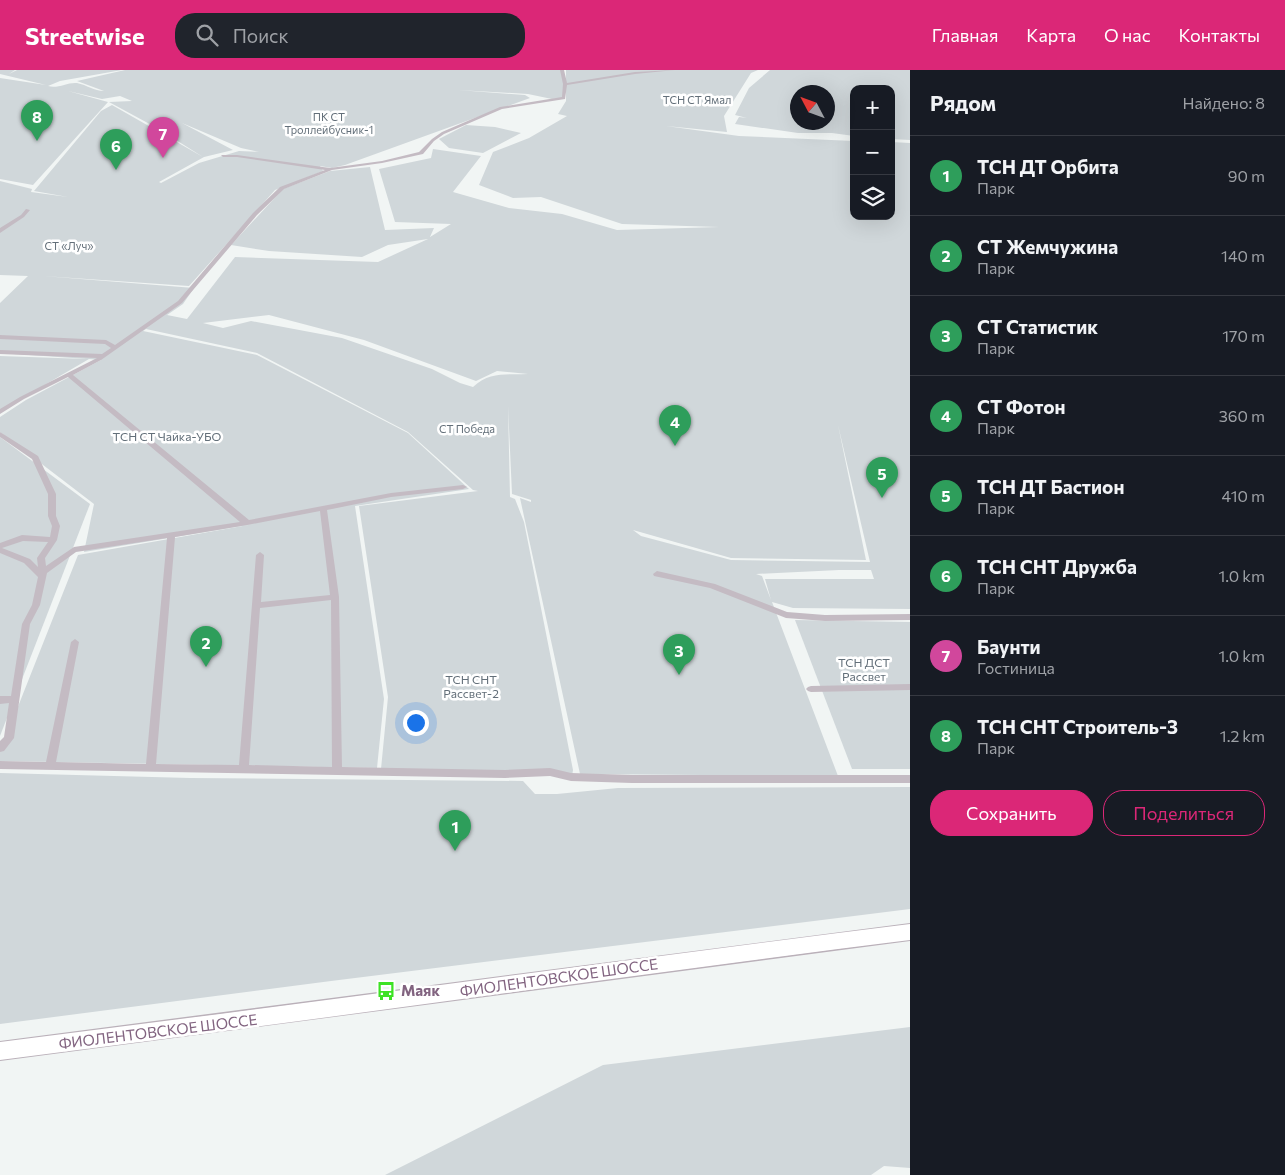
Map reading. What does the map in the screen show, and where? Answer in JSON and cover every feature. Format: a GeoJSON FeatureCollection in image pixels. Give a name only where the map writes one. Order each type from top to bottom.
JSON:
{"type":"FeatureCollection","features":[{"type":"Feature","properties":{"kind":"main road","name":"ФИОЛЕНТОВСКОЕ ШОССЕ"},"geometry":{"type":"LineString","coordinates":[[0,1051],[345,1008],[590,972],[910,932]]}},
{"type":"Feature","properties":{"kind":"street"},"geometry":{"type":"LineString","coordinates":[[0,412],[103,356],[180,302],[191,287],[276,192],[282,188],[331,169],[390,161],[421,153],[433,140],[443,133],[501,108],[564,98],[565,84],[562,70]]}},
{"type":"Feature","properties":{"kind":"street"},"geometry":{"type":"LineString","coordinates":[[565,84],[626,74],[673,70]]}},
{"type":"Feature","properties":{"kind":"street"},"geometry":{"type":"LineString","coordinates":[[223,156],[237,156],[331,169]]}},
{"type":"Feature","properties":{"kind":"street"},"geometry":{"type":"LineString","coordinates":[[0,231],[6,225],[26,214],[28,210]]}},
{"type":"Feature","properties":{"kind":"street"},"geometry":{"type":"LineString","coordinates":[[0,337],[106,342],[115,348]]}},
{"type":"Feature","properties":{"kind":"street"},"geometry":{"type":"LineString","coordinates":[[0,352],[103,356]]}},
{"type":"Feature","properties":{"kind":"street"},"geometry":{"type":"LineString","coordinates":[[68,374],[248,523]]}},
{"type":"Feature","properties":{"kind":"street"},"geometry":{"type":"LineString","coordinates":[[0,434],[35,458],[52,494],[52,516],[56,526],[53,540],[41,558],[42,574],[36,605],[26,624],[9,738],[0,748]]}},
{"type":"Feature","properties":{"kind":"street"},"geometry":{"type":"LineString","coordinates":[[42,574],[74,550],[248,523],[391,495],[463,487]]}},
{"type":"Feature","properties":{"kind":"street"},"geometry":{"type":"LineString","coordinates":[[323,508],[335,597],[337,771]]}},
{"type":"Feature","properties":{"kind":"street"},"geometry":{"type":"LineString","coordinates":[[151,768],[171,536]]}},
{"type":"Feature","properties":{"kind":"street"},"geometry":{"type":"LineString","coordinates":[[0,546],[22,538],[53,540]]}},
{"type":"Feature","properties":{"kind":"street"},"geometry":{"type":"LineString","coordinates":[[0,550],[26,561],[42,574]]}},
{"type":"Feature","properties":{"kind":"street"},"geometry":{"type":"LineString","coordinates":[[244,769],[260,555]]}},
{"type":"Feature","properties":{"kind":"street"},"geometry":{"type":"LineString","coordinates":[[657,574],[712,586],[786,615],[824,618],[910,617]]}},
{"type":"Feature","properties":{"kind":"street"},"geometry":{"type":"LineString","coordinates":[[256,605],[335,597]]}},
{"type":"Feature","properties":{"kind":"street"},"geometry":{"type":"LineString","coordinates":[[50,766],[75,642]]}},
{"type":"Feature","properties":{"kind":"street"},"geometry":{"type":"LineString","coordinates":[[811,689],[910,687]]}},
{"type":"Feature","properties":{"kind":"street"},"geometry":{"type":"LineString","coordinates":[[0,700],[15,699]]}},
{"type":"Feature","properties":{"kind":"street"},"geometry":{"type":"LineString","coordinates":[[0,765],[505,774],[550,772],[571,778],[623,779],[910,779]]}},
{"type":"Feature","properties":{"kind":"green space"},"geometry":{"type":"Polygon","coordinates":[[[0,70],[15,70],[9,74],[17,70],[122,70],[60,81],[48,86],[55,87],[77,83],[104,91],[77,81],[125,70],[563,70],[563,98],[552,99],[528,94],[458,90],[525,95],[530,98],[345,165],[332,168],[320,166],[323,171],[275,190],[189,286],[43,276],[194,288],[183,304],[167,315],[187,319],[235,257],[378,262],[428,239],[388,245],[362,257],[269,251],[231,245],[283,189],[330,171],[370,167],[385,230],[434,228],[430,237],[451,224],[395,222],[379,169],[431,158],[433,149],[481,156],[453,192],[509,208],[562,214],[617,230],[719,227],[622,224],[541,197],[513,198],[479,185],[493,152],[529,138],[567,116],[558,114],[566,101],[566,70],[758,70],[751,73],[724,116],[727,132],[666,126],[739,136],[850,141],[850,220],[895,220],[895,142],[910,143],[910,609],[793,608],[772,602],[838,776],[580,774],[520,498],[531,502],[531,500],[512,494],[508,406],[510,497],[515,499],[524,522],[573,770],[572,776],[381,769],[388,697],[359,506],[478,491],[473,490],[408,432],[257,353],[146,329],[143,331],[257,355],[408,433],[469,489],[355,506],[384,699],[377,768],[0,761],[0,752],[78,555],[254,524],[84,552],[94,504],[0,432],[0,417],[26,400],[101,360],[89,359],[0,411],[0,356],[87,359],[0,353],[0,303],[28,276],[0,275],[0,181],[32,189],[31,192],[68,197],[34,191],[101,111],[112,105],[203,157],[157,128],[109,102],[132,101],[120,96],[102,99],[68,91],[108,102],[33,185],[0,179],[0,78],[46,85],[0,74],[0,70]],[[182,123],[233,150],[204,157],[159,182],[161,183],[199,163],[239,151],[259,152],[241,148],[182,123]],[[269,315],[203,323],[223,328],[251,321],[342,338],[432,369],[460,383],[473,387],[492,376],[528,374],[497,371],[476,381],[364,340],[269,315]],[[838,425],[866,560],[731,558],[633,530],[641,536],[731,560],[870,562],[838,425]],[[871,570],[756,574],[762,576],[771,600],[765,579],[874,579],[871,570]]]}},
{"type":"Feature","properties":{"kind":"green space"},"geometry":{"type":"Polygon","coordinates":[[[770,70],[910,70],[910,140],[895,139],[895,85],[850,85],[850,135],[832,133],[798,133],[735,124],[739,117],[747,118],[735,115],[749,88],[770,70]]]}},
{"type":"Feature","properties":{"kind":"green space"},"geometry":{"type":"Polygon","coordinates":[[[466,125],[495,127],[521,133],[483,153],[449,148],[439,139],[466,125]]]}},
{"type":"Feature","properties":{"kind":"green space"},"geometry":{"type":"Polygon","coordinates":[[[0,437],[90,504],[0,736],[0,437]]]}},
{"type":"Feature","properties":{"kind":"green space","name":"ТСН ДСТ Рассвет"},"geometry":{"type":"Polygon","coordinates":[[[795,620],[910,622],[910,769],[852,769],[795,620]]]}},
{"type":"Feature","properties":{"kind":"green space"},"geometry":{"type":"Polygon","coordinates":[[[0,773],[190,778],[523,781],[535,794],[557,794],[618,788],[910,787],[910,909],[0,1024],[0,773]]]}},
{"type":"Feature","properties":{"kind":"green space"},"geometry":{"type":"Polygon","coordinates":[[[910,1027],[910,1168],[884,1166],[871,1175],[385,1175],[603,1065],[910,1027]]]}},
{"type":"Feature","properties":{"kind":"place","name":"ТСН СНТ Строитель-3"},"geometry":{"type":"Point","coordinates":[37,141]}},
{"type":"Feature","properties":{"kind":"place","name":"Баунти"},"geometry":{"type":"Point","coordinates":[163,158]}},
{"type":"Feature","properties":{"kind":"place","name":"ТСН СНТ Дружба"},"geometry":{"type":"Point","coordinates":[116,170]}},
{"type":"Feature","properties":{"kind":"place","name":"СТ Фотон"},"geometry":{"type":"Point","coordinates":[675,446]}},
{"type":"Feature","properties":{"kind":"place","name":"ТСН ДТ Бастион"},"geometry":{"type":"Point","coordinates":[882,498]}},
{"type":"Feature","properties":{"kind":"place","name":"СТ Жемчужина"},"geometry":{"type":"Point","coordinates":[206,667]}},
{"type":"Feature","properties":{"kind":"place","name":"СТ Статистик"},"geometry":{"type":"Point","coordinates":[679,675]}},
{"type":"Feature","properties":{"kind":"place","name":"ТСН ДТ Орбита"},"geometry":{"type":"Point","coordinates":[455,851]}},
{"type":"Feature","properties":{"kind":"place","name":"Маяк"},"geometry":{"type":"Point","coordinates":[386,991]}},
{"type":"Feature","properties":{"kind":"park label","name":"ТСН СТ Ямал"},"geometry":{"type":"Point","coordinates":[697,100]}},
{"type":"Feature","properties":{"kind":"park label","name":"ПК СТ Троллейбусник-1"},"geometry":{"type":"Point","coordinates":[329,123]}},
{"type":"Feature","properties":{"kind":"park label","name":"СТ «Луч»"},"geometry":{"type":"Point","coordinates":[69,246]}},
{"type":"Feature","properties":{"kind":"park label","name":"СТ Победа"},"geometry":{"type":"Point","coordinates":[467,429]}},
{"type":"Feature","properties":{"kind":"park label","name":"ТСН СТ Чайка-УБО"},"geometry":{"type":"Point","coordinates":[167,437]}},
{"type":"Feature","properties":{"kind":"park label","name":"ТСН СНТ Рассвет-2"},"geometry":{"type":"Point","coordinates":[471,687]}}]}
